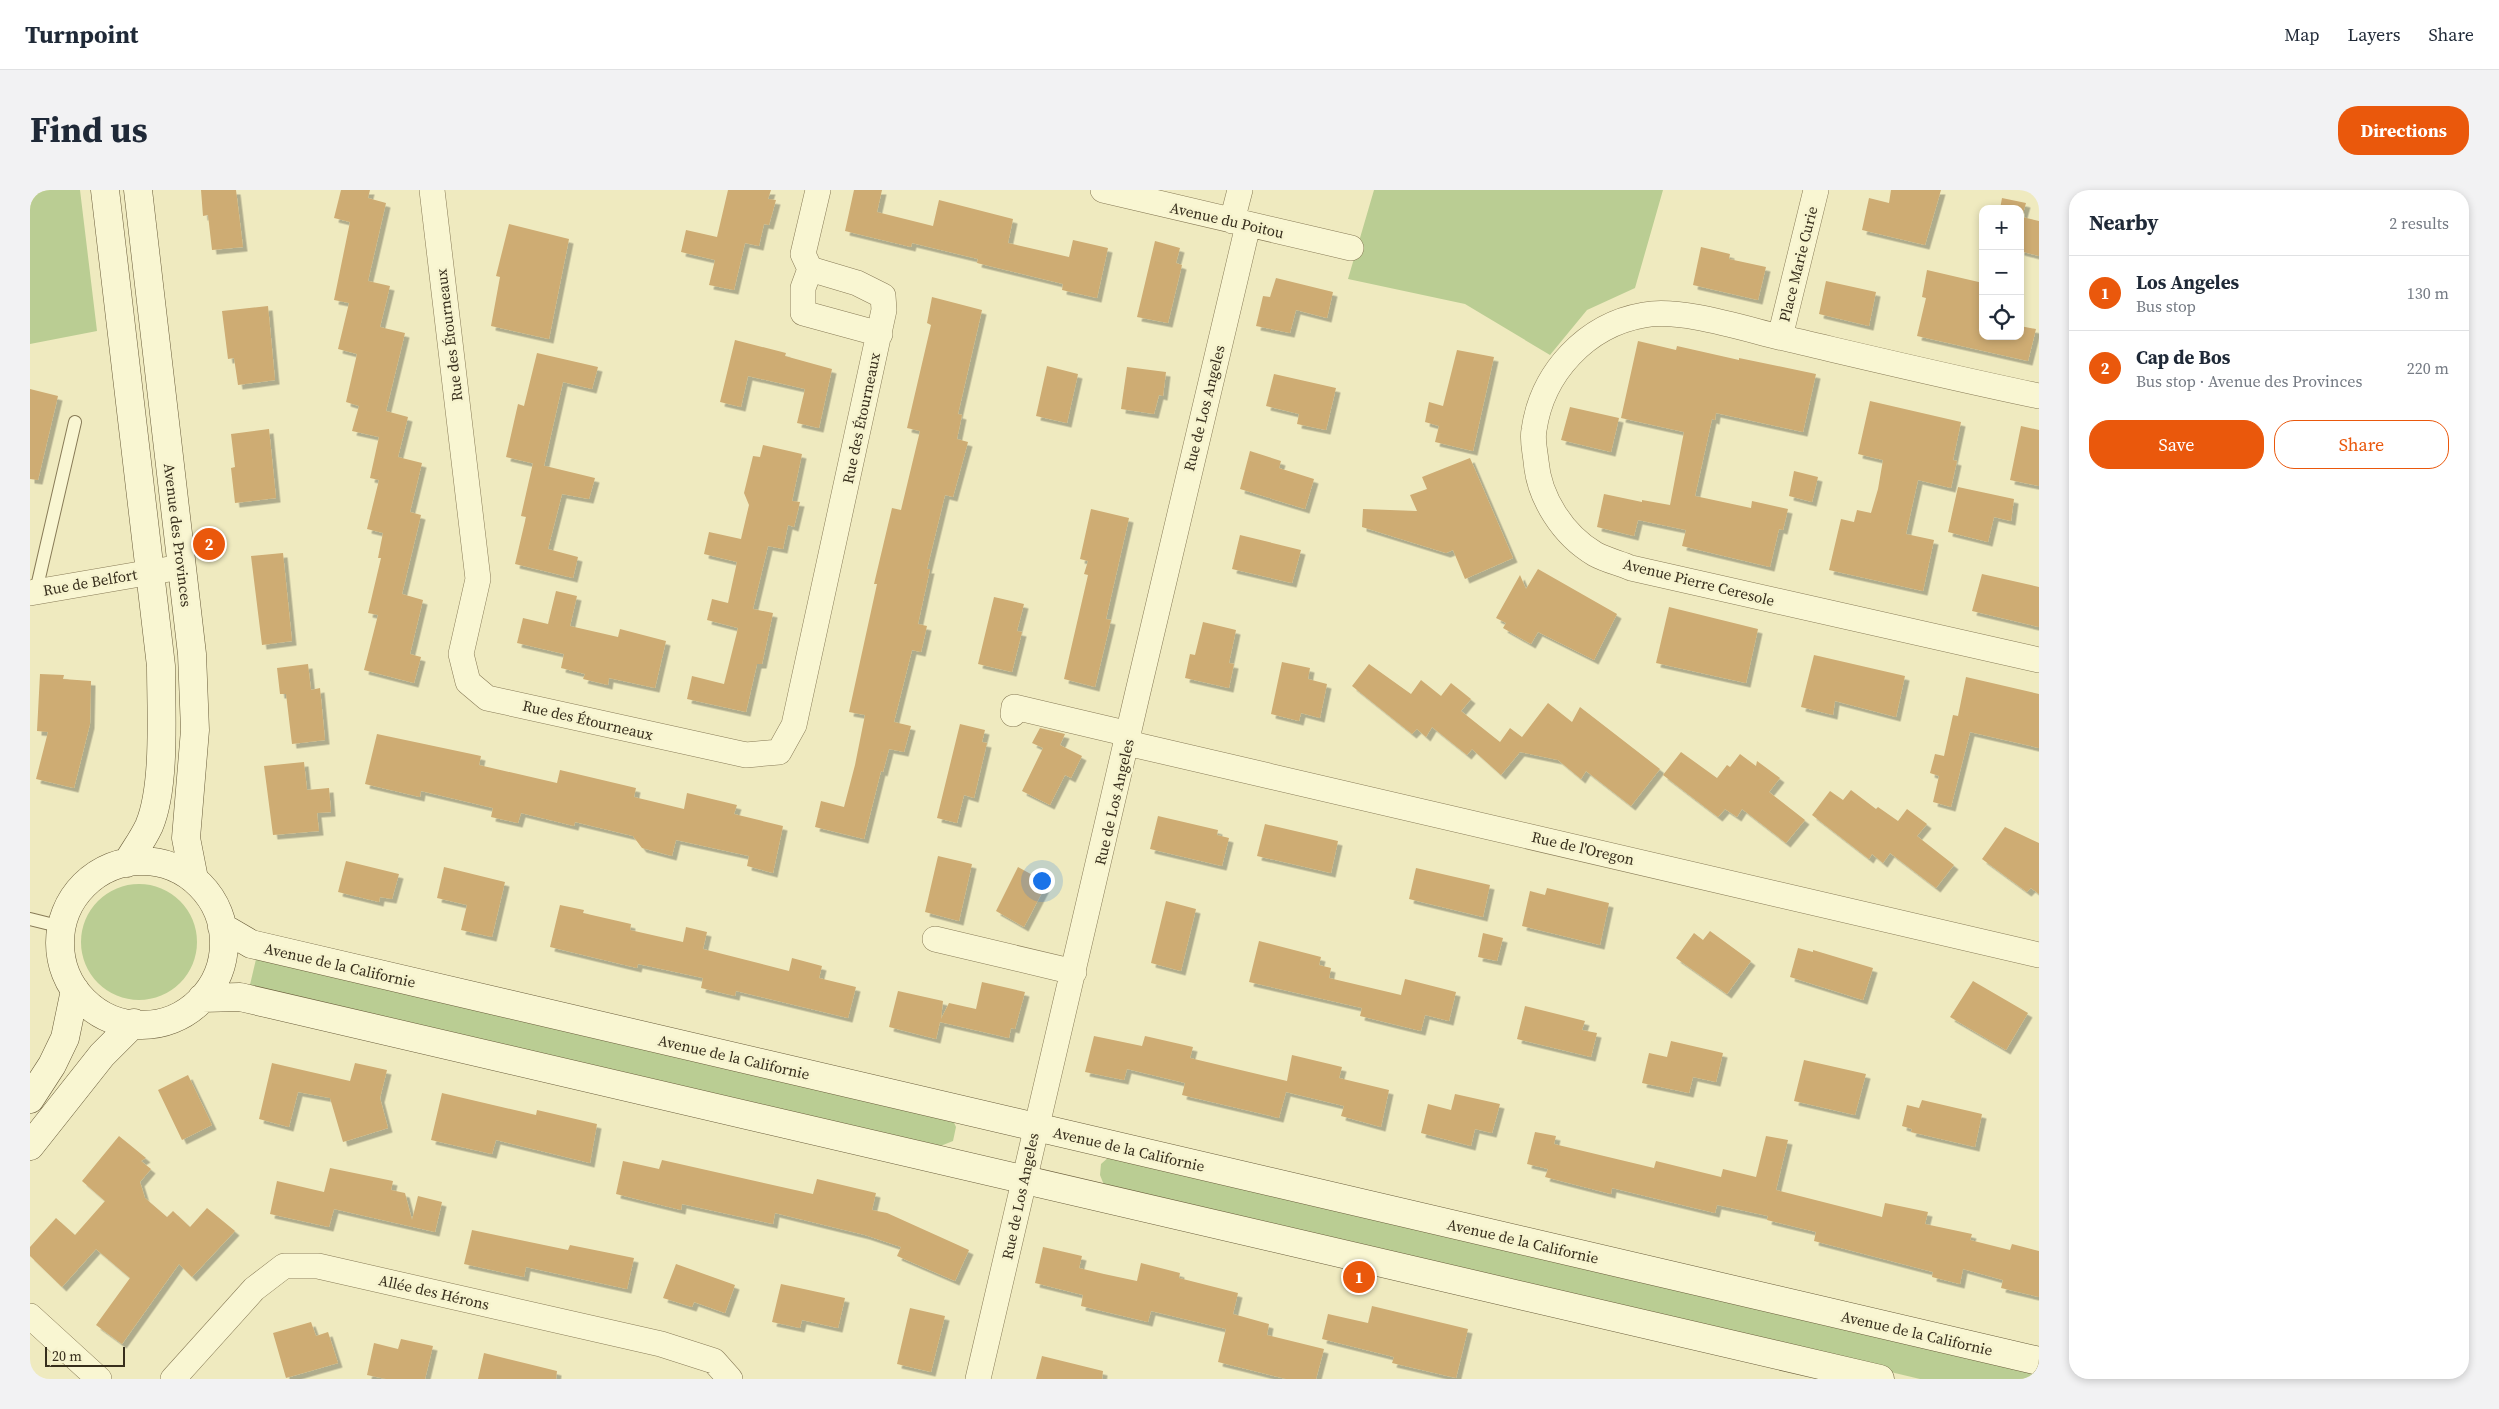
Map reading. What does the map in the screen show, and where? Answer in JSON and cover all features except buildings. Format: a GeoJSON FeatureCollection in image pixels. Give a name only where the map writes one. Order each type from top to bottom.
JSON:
{"type":"FeatureCollection","features":[{"type":"Feature","properties":{"kind":"street"},"geometry":{"type":"LineString","coordinates":[[105,190],[160,658],[162,738],[156,793],[149,826],[127,863]]}},
{"type":"Feature","properties":{"kind":"street","name":"Avenue des Provinces"},"geometry":{"type":"LineString","coordinates":[[138,190],[192,654],[195,730],[186,838],[194,880]]}},
{"type":"Feature","properties":{"kind":"street","name":"Rue des Étourneaux"},"geometry":{"type":"LineString","coordinates":[[432,190],[478,579],[461,654],[468,682],[487,698],[746,755],[779,752],[794,725],[884,310],[883,296],[857,283],[810,269]]}},
{"type":"Feature","properties":{"kind":"street","name":"Rue des Étourneaux"},"geometry":{"type":"LineString","coordinates":[[818,190],[803,254],[810,269],[803,288],[802,313],[880,334]]}},
{"type":"Feature","properties":{"kind":"street","name":"Avenue du Poitou"},"geometry":{"type":"LineString","coordinates":[[1103,190],[1351,248]]}},
{"type":"Feature","properties":{"kind":"street","name":"Rue de Los Angeles"},"geometry":{"type":"LineString","coordinates":[[978,1379],[1128,738],[1240,223],[1240,190]]}},
{"type":"Feature","properties":{"kind":"street","name":"Place Marie Curie"},"geometry":{"type":"LineString","coordinates":[[1780,337],[1816,190]]}},
{"type":"Feature","properties":{"kind":"street","name":"Avenue Pierre Ceresole"},"geometry":{"type":"LineString","coordinates":[[2039,396],[1780,337],[1664,313],[1645,314],[1622,320],[1597,332],[1562,363],[1545,388],[1533,433],[1536,470],[1548,504],[1569,533],[1596,554],[1631,568],[2039,660]]}},
{"type":"Feature","properties":{"kind":"street","name":"Rue de Belfort"},"geometry":{"type":"LineString","coordinates":[[33,592],[182,566]]}},
{"type":"Feature","properties":{"kind":"street","name":"Rue de l'Oregon"},"geometry":{"type":"LineString","coordinates":[[1013,714],[1014,707],[1128,738],[2039,954]]}},
{"type":"Feature","properties":{"kind":"street"},"geometry":{"type":"LineString","coordinates":[[149,861],[173,867],[194,880],[211,899],[222,927],[224,946],[220,971],[208,993],[190,1010],[167,1021],[142,1025],[116,1021],[93,1009],[74,990],[63,966],[60,940],[62,927],[65,914],[78,891],[98,874],[127,863],[149,861]]}},
{"type":"Feature","properties":{"kind":"street","name":"Avenue de la Californie"},"geometry":{"type":"LineString","coordinates":[[222,927],[251,944],[2039,1361]]}},
{"type":"Feature","properties":{"kind":"street"},"geometry":{"type":"LineString","coordinates":[[935,939],[1074,972]]}},
{"type":"Feature","properties":{"kind":"street"},"geometry":{"type":"LineString","coordinates":[[30,1099],[52,1065],[65,1038],[74,990]]}},
{"type":"Feature","properties":{"kind":"street"},"geometry":{"type":"LineString","coordinates":[[202,998],[240,997],[1880,1379]]}},
{"type":"Feature","properties":{"kind":"street"},"geometry":{"type":"LineString","coordinates":[[30,1146],[102,1055],[134,1024]]}},
{"type":"Feature","properties":{"kind":"street","name":"Allée des Hérons"},"geometry":{"type":"LineString","coordinates":[[173,1379],[254,1289],[284,1266],[318,1266],[660,1344],[714,1361],[730,1379]]}},
{"type":"Feature","properties":{"kind":"street"},"geometry":{"type":"LineString","coordinates":[[30,1316],[99,1379]]}},
{"type":"Feature","properties":{"kind":"lane"},"geometry":{"type":"LineString","coordinates":[[33,592],[75,422]]}},
{"type":"Feature","properties":{"kind":"lane"},"geometry":{"type":"LineString","coordinates":[[30,919],[62,927]]}},
{"type":"Feature","properties":{"kind":"green space"},"geometry":{"type":"Polygon","coordinates":[[[30,190],[80,190],[97,331],[30,344],[30,190]]]}},
{"type":"Feature","properties":{"kind":"green space"},"geometry":{"type":"Polygon","coordinates":[[[1374,190],[1663,190],[1635,288],[1587,310],[1550,355],[1465,304],[1348,279],[1374,190]]]}},
{"type":"Feature","properties":{"kind":"green space"},"geometry":{"type":"Polygon","coordinates":[[[139,884],[161,888],[180,901],[193,920],[197,942],[193,964],[180,983],[161,996],[139,1000],[117,996],[98,983],[85,964],[81,942],[85,920],[98,901],[117,888],[139,884]]]}},
{"type":"Feature","properties":{"kind":"green space"},"geometry":{"type":"Polygon","coordinates":[[[257,955],[953,1120],[956,1127],[953,1141],[938,1147],[249,989],[257,955]]]}},
{"type":"Feature","properties":{"kind":"green space"},"geometry":{"type":"Polygon","coordinates":[[[1110,1156],[2039,1372],[2039,1379],[1920,1379],[1104,1185],[1100,1175],[1101,1164],[1110,1156]]]}},
{"type":"Feature","properties":{"kind":"place","name":"Cap de Bos"},"geometry":{"type":"Point","coordinates":[209,544]}},
{"type":"Feature","properties":{"kind":"place","name":"Los Angeles"},"geometry":{"type":"Point","coordinates":[1359,1277]}}]}
